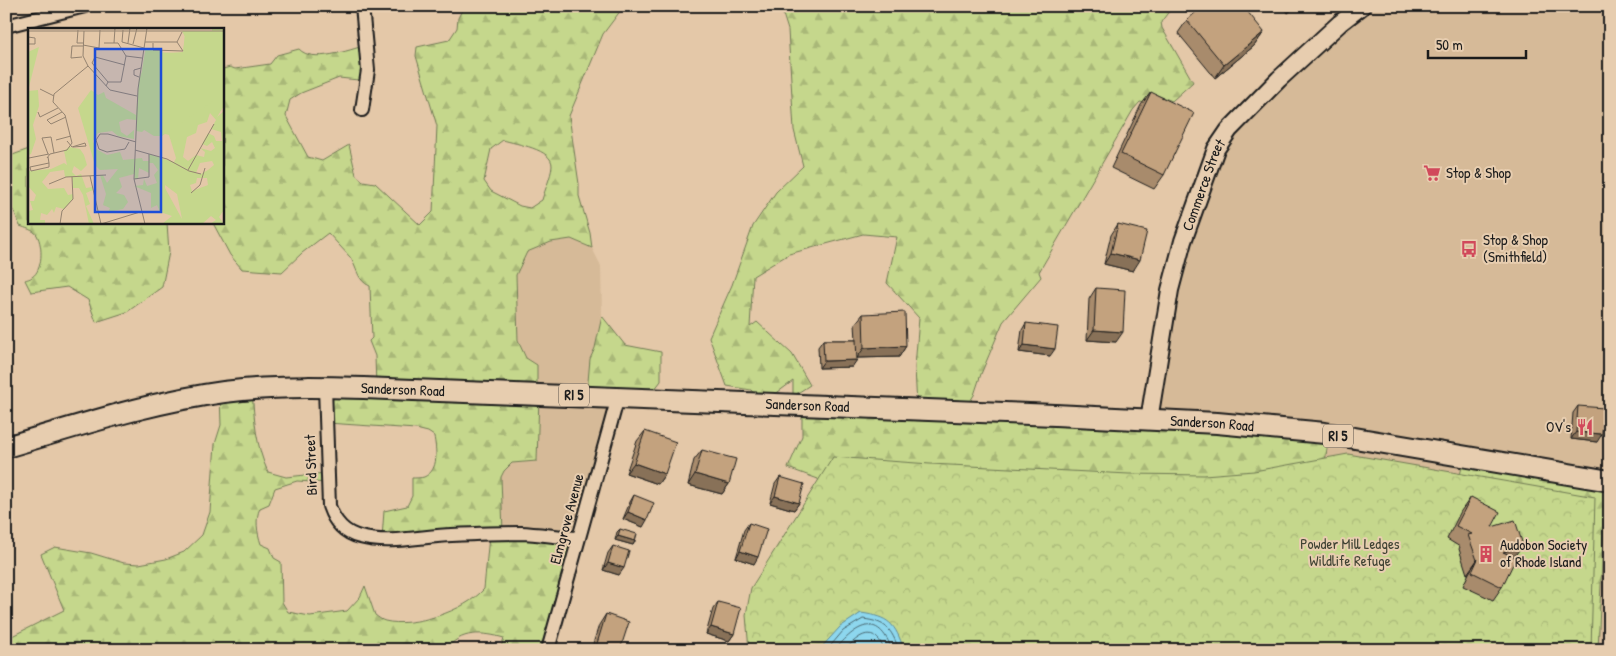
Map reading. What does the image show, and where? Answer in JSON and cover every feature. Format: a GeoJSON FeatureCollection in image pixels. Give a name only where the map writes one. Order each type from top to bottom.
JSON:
{"type":"FeatureCollection","features":[{"type":"Feature","properties":{"kind":"main road","name":"Sanderson Road"},"geometry":{"type":"LineString","coordinates":[[6,447],[104,418],[186,398],[224,392],[282,387],[325,387],[618,397],[1217,423],[1325,433],[1610,481]]}},
{"type":"Feature","properties":{"kind":"street"},"geometry":{"type":"LineString","coordinates":[[6,26],[85,6]]}},
{"type":"Feature","properties":{"kind":"street"},"geometry":{"type":"LineString","coordinates":[[362,6],[368,70],[362,110]]}},
{"type":"Feature","properties":{"kind":"street","name":"Commerce Street"},"geometry":{"type":"LineString","coordinates":[[1149,420],[1170,290],[1183,241],[1216,149],[1228,130],[1279,79],[1340,23],[1362,6]]}},
{"type":"Feature","properties":{"kind":"street","name":"Bird Street"},"geometry":{"type":"LineString","coordinates":[[325,387],[329,506],[338,524],[350,533],[374,540],[521,533],[578,538]]}},
{"type":"Feature","properties":{"kind":"street","name":"Elmgrove Avenue"},"geometry":{"type":"LineString","coordinates":[[548,650],[618,397]]}},
{"type":"Feature","properties":{"kind":"shaded area"},"geometry":{"type":"Polygon","coordinates":[[[1364,6],[1610,6],[1610,482],[1458,484],[1313,544],[1329,436],[1202,422],[1152,409],[1165,332],[1217,150],[1364,6]]]}},
{"type":"Feature","properties":{"kind":"shaded area"},"geometry":{"type":"Polygon","coordinates":[[[571,239],[592,248],[601,266],[602,316],[595,348],[590,359],[617,404],[581,536],[503,534],[501,477],[512,463],[537,461],[539,396],[537,390],[537,365],[526,358],[518,341],[516,275],[527,252],[551,242],[571,239]]]}},
{"type":"Feature","properties":{"kind":"shaded area"},"geometry":{"type":"Polygon","coordinates":[[[1610,513],[1610,650],[1598,650],[1604,517],[1610,513]]]}},
{"type":"Feature","properties":{"kind":"green space"},"geometry":{"type":"Polygon","coordinates":[[[464,6],[624,6],[603,34],[569,116],[579,196],[590,233],[592,248],[571,239],[551,242],[527,252],[516,275],[518,341],[526,358],[537,365],[537,390],[539,396],[537,461],[512,463],[501,477],[503,533],[578,538],[549,650],[500,650],[504,638],[472,634],[458,639],[446,650],[6,650],[6,639],[64,610],[41,554],[55,547],[91,553],[124,563],[139,564],[166,559],[184,552],[202,535],[210,512],[215,444],[221,425],[220,394],[252,390],[258,442],[268,472],[286,477],[326,473],[329,483],[297,481],[275,488],[269,504],[260,508],[258,512],[257,526],[261,544],[270,548],[274,558],[281,562],[282,602],[288,612],[310,616],[347,611],[360,597],[365,586],[375,615],[385,621],[397,623],[410,622],[424,620],[452,611],[484,589],[489,536],[382,538],[384,511],[407,506],[412,496],[412,478],[424,477],[433,469],[436,459],[434,436],[428,432],[416,429],[327,423],[327,391],[376,387],[375,356],[369,341],[372,338],[370,286],[362,281],[350,257],[328,233],[302,253],[282,272],[242,269],[230,255],[214,224],[224,224],[224,69],[270,64],[277,55],[299,49],[305,53],[322,56],[367,45],[368,81],[339,78],[301,93],[290,100],[286,116],[308,157],[322,161],[349,145],[356,175],[363,181],[375,183],[420,225],[433,212],[437,126],[416,56],[417,47],[449,40],[457,28],[458,18],[464,6]],[[503,140],[491,149],[484,181],[491,191],[520,206],[530,208],[542,200],[552,166],[551,160],[547,155],[503,140]]]}},
{"type":"Feature","properties":{"kind":"green space"},"geometry":{"type":"Polygon","coordinates":[[[777,6],[1173,6],[1161,22],[1162,28],[1193,82],[1172,101],[1157,95],[1151,104],[1140,102],[1133,110],[1039,272],[1041,277],[1003,322],[974,395],[964,411],[1329,435],[1313,544],[1458,484],[1464,458],[1610,482],[1610,513],[1604,517],[1598,650],[1572,650],[824,497],[818,479],[788,468],[802,436],[802,406],[917,408],[915,367],[919,318],[887,283],[897,237],[863,234],[789,254],[753,276],[750,327],[757,322],[792,354],[810,385],[793,396],[793,381],[763,403],[751,390],[727,386],[709,337],[732,285],[753,226],[776,192],[803,166],[794,130],[788,30],[781,8],[777,6]]]}},
{"type":"Feature","properties":{"kind":"green space"},"geometry":{"type":"Polygon","coordinates":[[[28,149],[28,224],[167,224],[169,252],[162,287],[127,312],[96,322],[88,300],[67,287],[31,292],[25,280],[36,274],[40,264],[41,251],[37,235],[29,229],[20,226],[14,211],[8,207],[6,199],[6,153],[10,156],[28,149]]]}},
{"type":"Feature","properties":{"kind":"green space"},"geometry":{"type":"Polygon","coordinates":[[[602,316],[625,345],[661,352],[661,381],[648,398],[587,393],[590,359],[595,348],[602,316]]]}},
{"type":"Feature","properties":{"kind":"green space","name":"Powder Mill Ledges Wildlife Refuge"},"geometry":{"type":"Polygon","coordinates":[[[1348,454],[1595,497],[1591,650],[749,650],[746,615],[751,588],[833,457],[1129,474],[1204,475],[1254,471],[1348,454]]]}},
{"type":"Feature","properties":{"kind":"water"},"geometry":{"type":"Polygon","coordinates":[[[861,613],[885,619],[890,623],[894,627],[904,650],[819,650],[840,627],[861,613]]]}},
{"type":"Feature","properties":{"kind":"building"},"geometry":{"type":"Polygon","coordinates":[[[1203,6],[1243,6],[1264,32],[1224,65],[1187,20],[1203,6]]]}},
{"type":"Feature","properties":{"kind":"building"},"geometry":{"type":"Polygon","coordinates":[[[1151,92],[1194,113],[1164,175],[1121,154],[1151,92]]]}},
{"type":"Feature","properties":{"kind":"building"},"geometry":{"type":"Polygon","coordinates":[[[1118,224],[1147,231],[1140,260],[1111,253],[1118,224]]]}},
{"type":"Feature","properties":{"kind":"building"},"geometry":{"type":"Polygon","coordinates":[[[1096,288],[1125,290],[1123,332],[1094,330],[1096,288]]]}},
{"type":"Feature","properties":{"kind":"building"},"geometry":{"type":"Polygon","coordinates":[[[905,312],[906,346],[864,348],[863,314],[905,312]]]}},
{"type":"Feature","properties":{"kind":"building"},"geometry":{"type":"Polygon","coordinates":[[[1026,323],[1058,327],[1055,349],[1024,345],[1026,323]]]}},
{"type":"Feature","properties":{"kind":"building"},"geometry":{"type":"Polygon","coordinates":[[[823,340],[856,340],[857,360],[824,361],[823,340]]]}},
{"type":"Feature","properties":{"kind":"building"},"geometry":{"type":"Polygon","coordinates":[[[1578,406],[1604,408],[1602,434],[1576,432],[1578,406]]]}},
{"type":"Feature","properties":{"kind":"building"},"geometry":{"type":"Polygon","coordinates":[[[645,431],[676,442],[665,474],[634,463],[645,431]]]}},
{"type":"Feature","properties":{"kind":"building"},"geometry":{"type":"Polygon","coordinates":[[[702,450],[736,459],[729,484],[695,474],[702,450]]]}},
{"type":"Feature","properties":{"kind":"building"},"geometry":{"type":"Polygon","coordinates":[[[780,477],[804,484],[799,503],[775,496],[780,477]]]}},
{"type":"Feature","properties":{"kind":"building"},"geometry":{"type":"Polygon","coordinates":[[[634,495],[654,503],[647,520],[628,512],[634,495]]]}},
{"type":"Feature","properties":{"kind":"building"},"geometry":{"type":"Polygon","coordinates":[[[1471,497],[1500,512],[1492,527],[1515,520],[1523,545],[1503,552],[1516,558],[1502,587],[1472,572],[1478,559],[1468,535],[1472,534],[1456,526],[1471,497]]]}},
{"type":"Feature","properties":{"kind":"building"},"geometry":{"type":"Polygon","coordinates":[[[749,523],[767,529],[758,557],[740,551],[749,523]]]}},
{"type":"Feature","properties":{"kind":"building"},"geometry":{"type":"Polygon","coordinates":[[[620,529],[637,534],[635,541],[618,536],[620,529]]]}},
{"type":"Feature","properties":{"kind":"building"},"geometry":{"type":"Polygon","coordinates":[[[613,546],[629,551],[624,568],[608,563],[613,546]]]}},
{"type":"Feature","properties":{"kind":"building"},"geometry":{"type":"Polygon","coordinates":[[[718,602],[741,608],[734,634],[711,627],[718,602]]]}},
{"type":"Feature","properties":{"kind":"building"},"geometry":{"type":"Polygon","coordinates":[[[606,614],[629,622],[620,650],[595,650],[606,614]]]}},
{"type":"Feature","properties":{"kind":"place","name":"Stop & Shop"},"geometry":{"type":"Point","coordinates":[1432,173]}},
{"type":"Feature","properties":{"kind":"place","name":"Stop & Shop (Smithfield)"},"geometry":{"type":"Point","coordinates":[1469,249]}},
{"type":"Feature","properties":{"kind":"place","name":"OV's"},"geometry":{"type":"Point","coordinates":[1585,427]}},
{"type":"Feature","properties":{"kind":"place","name":"Audobon Society of Rhode Island"},"geometry":{"type":"Point","coordinates":[1486,554]}}]}
